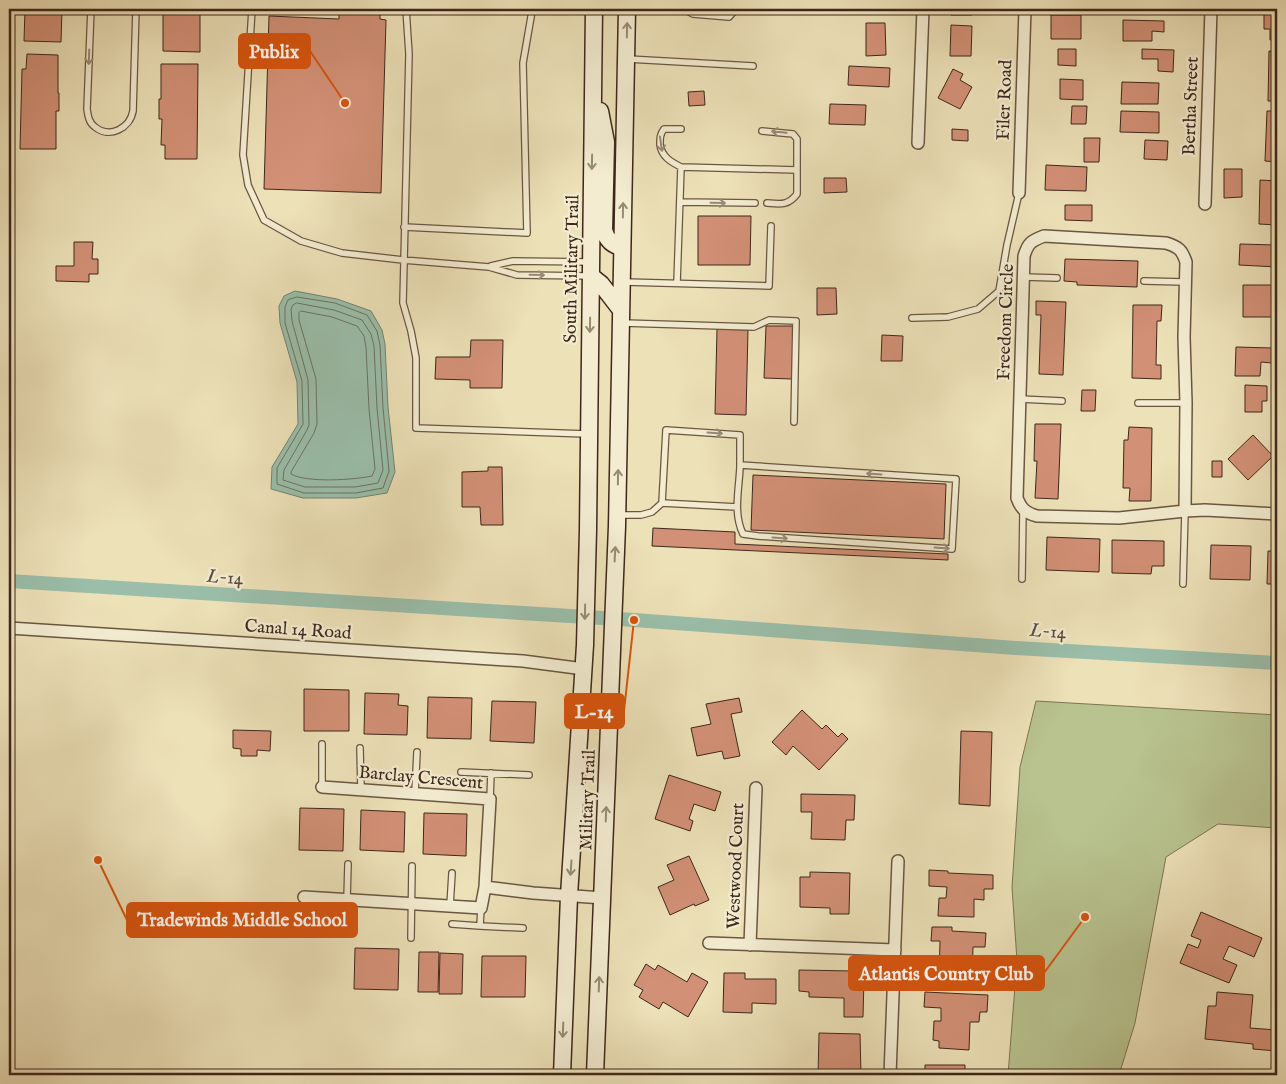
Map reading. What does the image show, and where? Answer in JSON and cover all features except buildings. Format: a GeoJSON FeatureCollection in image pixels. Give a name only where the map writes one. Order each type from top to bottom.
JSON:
{"type":"FeatureCollection","features":[{"type":"Feature","properties":{"kind":"main road","name":"South Military Trail"},"geometry":{"type":"LineString","coordinates":[[588,530],[594,9]]}},
{"type":"Feature","properties":{"kind":"main road"},"geometry":{"type":"LineString","coordinates":[[617,521],[627,9]]}},
{"type":"Feature","properties":{"kind":"main road"},"geometry":{"type":"LineString","coordinates":[[593,72],[606,142],[604,230],[606,238],[612,244],[622,248]]}},
{"type":"Feature","properties":{"kind":"main road"},"geometry":{"type":"LineString","coordinates":[[591,269],[621,317]]}},
{"type":"Feature","properties":{"kind":"main road","name":"Military Trail"},"geometry":{"type":"LineString","coordinates":[[595,1075],[617,521]]}},
{"type":"Feature","properties":{"kind":"main road","name":"Military Trail"},"geometry":{"type":"LineString","coordinates":[[562,1075],[569,896],[584,669],[588,530]]}},
{"type":"Feature","properties":{"kind":"street"},"geometry":{"type":"LineString","coordinates":[[918,143],[923,9]]}},
{"type":"Feature","properties":{"kind":"street","name":"Filer Road"},"geometry":{"type":"LineString","coordinates":[[1019,193],[1025,9]]}},
{"type":"Feature","properties":{"kind":"street","name":"Bertha Street"},"geometry":{"type":"LineString","coordinates":[[1205,204],[1211,9]]}},
{"type":"Feature","properties":{"kind":"street","name":"Freedom Circle"},"geometry":{"type":"LineString","coordinates":[[1024,510],[1020,507],[1017,498],[1024,256],[1027,247],[1033,240],[1044,236],[1166,243],[1175,246],[1183,252],[1186,262],[1184,338],[1186,403],[1185,511]]}},
{"type":"Feature","properties":{"kind":"street"},"geometry":{"type":"LineString","coordinates":[[1024,510],[1028,514],[1037,516],[1119,518],[1205,510],[1277,514]]}},
{"type":"Feature","properties":{"kind":"street","name":"Canal 14 Road"},"geometry":{"type":"LineString","coordinates":[[9,628],[523,660],[584,669]]}},
{"type":"Feature","properties":{"kind":"street","name":"Barclay Crescent"},"geometry":{"type":"LineString","coordinates":[[322,787],[490,799],[485,886],[481,908]]}},
{"type":"Feature","properties":{"kind":"street","name":"Westwood Court"},"geometry":{"type":"LineString","coordinates":[[750,945],[756,788]]}},
{"type":"Feature","properties":{"kind":"street"},"geometry":{"type":"LineString","coordinates":[[890,1075],[898,861]]}},
{"type":"Feature","properties":{"kind":"street"},"geometry":{"type":"LineString","coordinates":[[485,886],[533,893],[603,898]]}},
{"type":"Feature","properties":{"kind":"street"},"geometry":{"type":"LineString","coordinates":[[304,897],[481,908]]}},
{"type":"Feature","properties":{"kind":"street","name":"Westwood Court"},"geometry":{"type":"LineString","coordinates":[[709,943],[895,950]]}},
{"type":"Feature","properties":{"kind":"lane"},"geometry":{"type":"LineString","coordinates":[[91,9],[87,109],[89,119],[94,127],[111,132],[120,130],[132,118],[136,9]]}},
{"type":"Feature","properties":{"kind":"lane"},"geometry":{"type":"LineString","coordinates":[[252,9],[243,155],[248,185],[264,220],[301,242],[342,253],[403,260],[489,266],[517,275],[591,269]]}},
{"type":"Feature","properties":{"kind":"lane"},"geometry":{"type":"LineString","coordinates":[[406,9],[409,54],[402,303],[411,331],[416,358],[416,428],[589,434]]}},
{"type":"Feature","properties":{"kind":"lane"},"geometry":{"type":"LineString","coordinates":[[404,227],[527,233],[523,63],[532,9]]}},
{"type":"Feature","properties":{"kind":"lane"},"geometry":{"type":"LineString","coordinates":[[684,9],[693,14],[729,16],[736,9]]}},
{"type":"Feature","properties":{"kind":"lane"},"geometry":{"type":"LineString","coordinates":[[626,59],[753,66]]}},
{"type":"Feature","properties":{"kind":"lane"},"geometry":{"type":"LineString","coordinates":[[681,129],[664,129],[660,134],[660,142],[664,156],[682,167],[797,170]]}},
{"type":"Feature","properties":{"kind":"lane"},"geometry":{"type":"LineString","coordinates":[[762,130],[793,134],[797,139],[797,194],[792,201],[786,204],[767,204]]}},
{"type":"Feature","properties":{"kind":"lane"},"geometry":{"type":"LineString","coordinates":[[677,283],[682,167]]}},
{"type":"Feature","properties":{"kind":"lane"},"geometry":{"type":"LineString","coordinates":[[912,318],[948,317],[978,309],[999,291],[1019,193]]}},
{"type":"Feature","properties":{"kind":"lane"},"geometry":{"type":"LineString","coordinates":[[680,202],[755,203]]}},
{"type":"Feature","properties":{"kind":"lane"},"geometry":{"type":"LineString","coordinates":[[622,282],[769,286],[771,226]]}},
{"type":"Feature","properties":{"kind":"lane"},"geometry":{"type":"LineString","coordinates":[[489,266],[513,261],[568,262],[591,269]]}},
{"type":"Feature","properties":{"kind":"lane"},"geometry":{"type":"LineString","coordinates":[[1024,277],[1057,278]]}},
{"type":"Feature","properties":{"kind":"lane"},"geometry":{"type":"LineString","coordinates":[[1144,282],[1185,282]]}},
{"type":"Feature","properties":{"kind":"lane"},"geometry":{"type":"LineString","coordinates":[[621,317],[754,327],[769,320],[796,320],[794,422]]}},
{"type":"Feature","properties":{"kind":"lane"},"geometry":{"type":"LineString","coordinates":[[1020,399],[1062,401]]}},
{"type":"Feature","properties":{"kind":"lane"},"geometry":{"type":"LineString","coordinates":[[1138,403],[1186,403]]}},
{"type":"Feature","properties":{"kind":"lane"},"geometry":{"type":"LineString","coordinates":[[617,521],[652,512],[662,503],[666,430],[740,435],[737,508],[739,525],[744,534],[952,549],[956,479],[740,466]]}},
{"type":"Feature","properties":{"kind":"lane"},"geometry":{"type":"LineString","coordinates":[[662,503],[737,508]]}},
{"type":"Feature","properties":{"kind":"lane"},"geometry":{"type":"LineString","coordinates":[[1022,579],[1024,510]]}},
{"type":"Feature","properties":{"kind":"lane"},"geometry":{"type":"LineString","coordinates":[[1183,584],[1185,511]]}},
{"type":"Feature","properties":{"kind":"lane"},"geometry":{"type":"LineString","coordinates":[[322,744],[322,787]]}},
{"type":"Feature","properties":{"kind":"lane"},"geometry":{"type":"LineString","coordinates":[[360,748],[361,790]]}},
{"type":"Feature","properties":{"kind":"lane"},"geometry":{"type":"LineString","coordinates":[[415,793],[416,752]]}},
{"type":"Feature","properties":{"kind":"lane"},"geometry":{"type":"LineString","coordinates":[[461,772],[529,774]]}},
{"type":"Feature","properties":{"kind":"lane"},"geometry":{"type":"LineString","coordinates":[[490,799],[491,773]]}},
{"type":"Feature","properties":{"kind":"lane"},"geometry":{"type":"LineString","coordinates":[[346,934],[348,864]]}},
{"type":"Feature","properties":{"kind":"lane"},"geometry":{"type":"LineString","coordinates":[[411,938],[412,866]]}},
{"type":"Feature","properties":{"kind":"lane"},"geometry":{"type":"LineString","coordinates":[[450,906],[452,873]]}},
{"type":"Feature","properties":{"kind":"lane"},"geometry":{"type":"LineString","coordinates":[[480,926],[481,908]]}},
{"type":"Feature","properties":{"kind":"lane"},"geometry":{"type":"LineString","coordinates":[[452,924],[523,928]]}},
{"type":"Feature","properties":{"kind":"shaded area"},"geometry":{"type":"Polygon","coordinates":[[[1036,701],[1277,715],[1277,828],[1218,824],[1166,857],[1135,1023],[1119,1075],[1008,1075],[1017,961],[1012,887],[1020,767],[1036,701]]]}},
{"type":"Feature","properties":{"kind":"water"},"geometry":{"type":"Polygon","coordinates":[[[295,291],[337,299],[371,311],[382,330],[385,344],[388,407],[395,472],[387,493],[356,498],[303,498],[271,489],[272,467],[298,424],[297,382],[280,323],[279,306],[284,296],[295,291]]]}},
{"type":"Feature","properties":{"kind":"waterway","name":"L-14"},"geometry":{"type":"LineString","coordinates":[[9,581],[634,620],[1016,648],[1277,663]]}},
{"type":"Feature","properties":{"kind":"place","name":"Publix"},"geometry":{"type":"Point","coordinates":[345,103]}},
{"type":"Feature","properties":{"kind":"place","name":"L-14"},"geometry":{"type":"Point","coordinates":[634,620]}},
{"type":"Feature","properties":{"kind":"place","name":"Tradewinds Middle School"},"geometry":{"type":"Point","coordinates":[98,860]}},
{"type":"Feature","properties":{"kind":"place","name":"Atlantis Country Club"},"geometry":{"type":"Point","coordinates":[1085,917]}}]}
